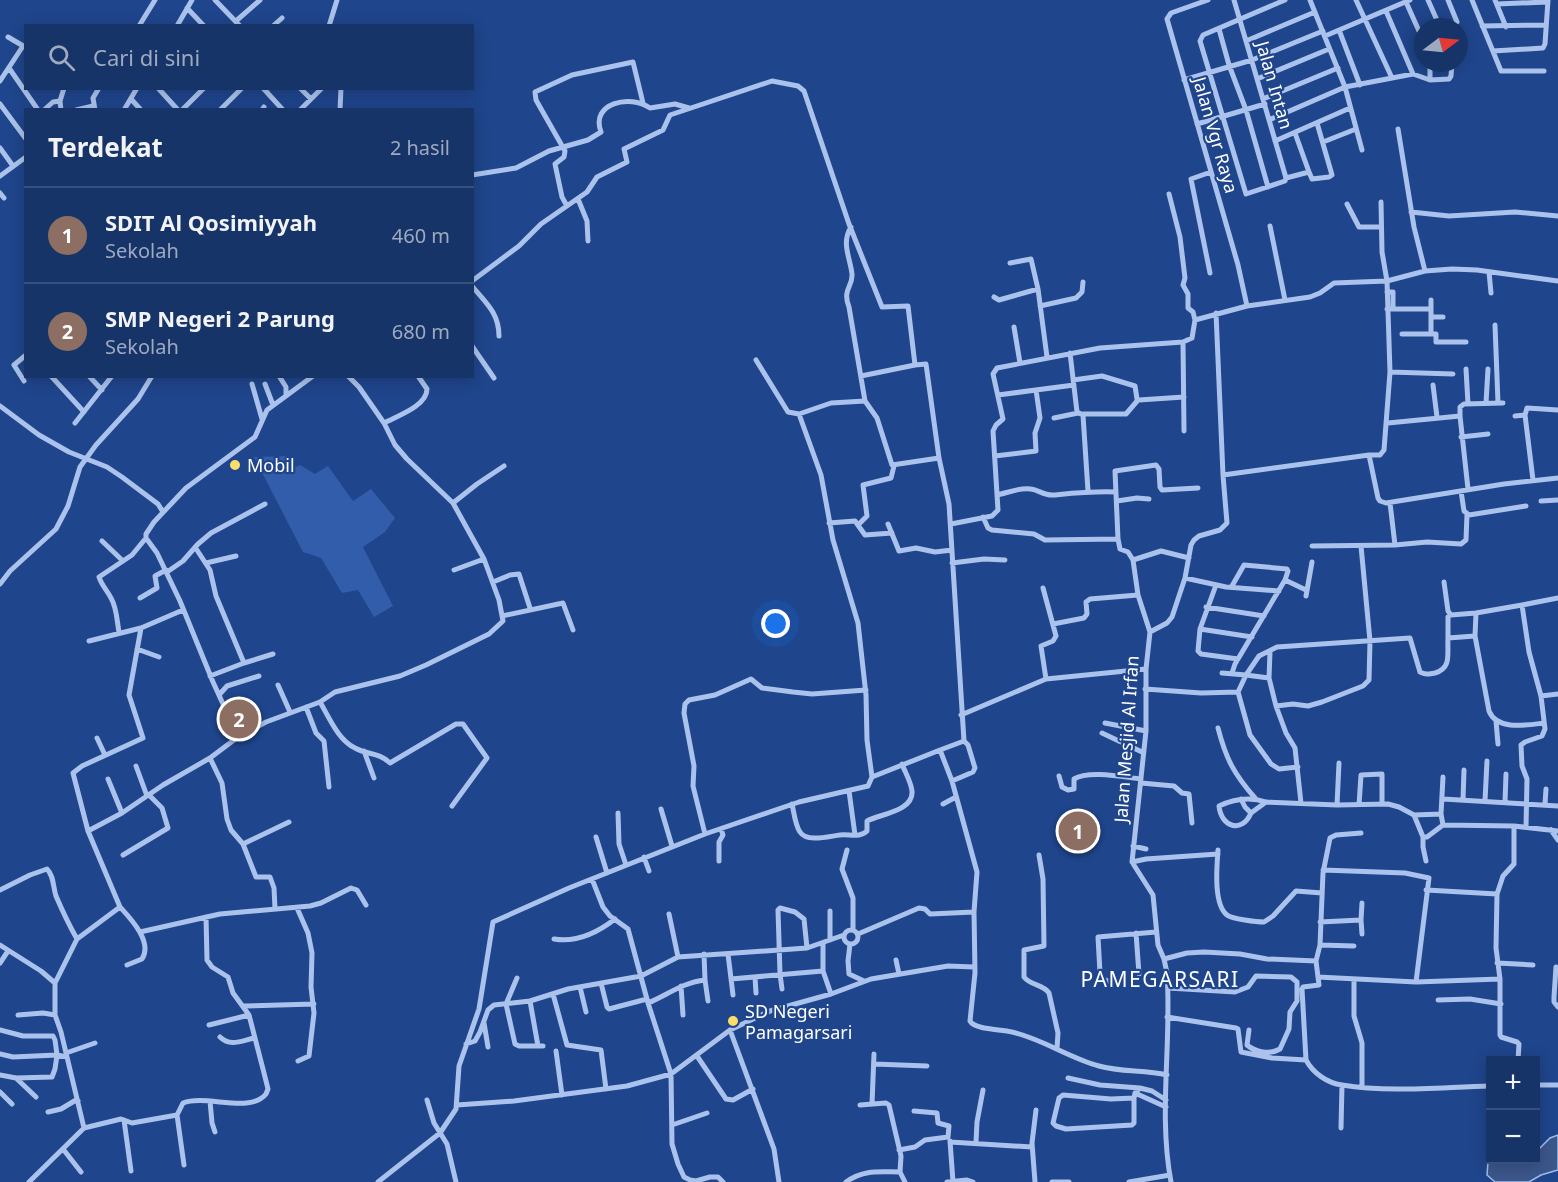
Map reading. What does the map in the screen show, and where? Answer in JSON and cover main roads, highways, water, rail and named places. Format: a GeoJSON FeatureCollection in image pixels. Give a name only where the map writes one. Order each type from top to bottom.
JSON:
{"type":"FeatureCollection","features":[{"type":"Feature","properties":{"kind":"place","name":"Mobil"},"geometry":{"type":"Point","coordinates":[235,465]}},
{"type":"Feature","properties":{"kind":"place","name":"SMP Negeri 2 Parung"},"geometry":{"type":"Point","coordinates":[239,719]}},
{"type":"Feature","properties":{"kind":"place","name":"SDIT Al Qosimiyyah"},"geometry":{"type":"Point","coordinates":[1078,831]}},
{"type":"Feature","properties":{"kind":"place","name":"SD Negeri Pamagarsari"},"geometry":{"type":"Point","coordinates":[733,1021]}},
{"type":"Feature","properties":{"kind":"district","name":"PAMEGARSARI"},"geometry":{"type":"Point","coordinates":[1160,979]}}]}
